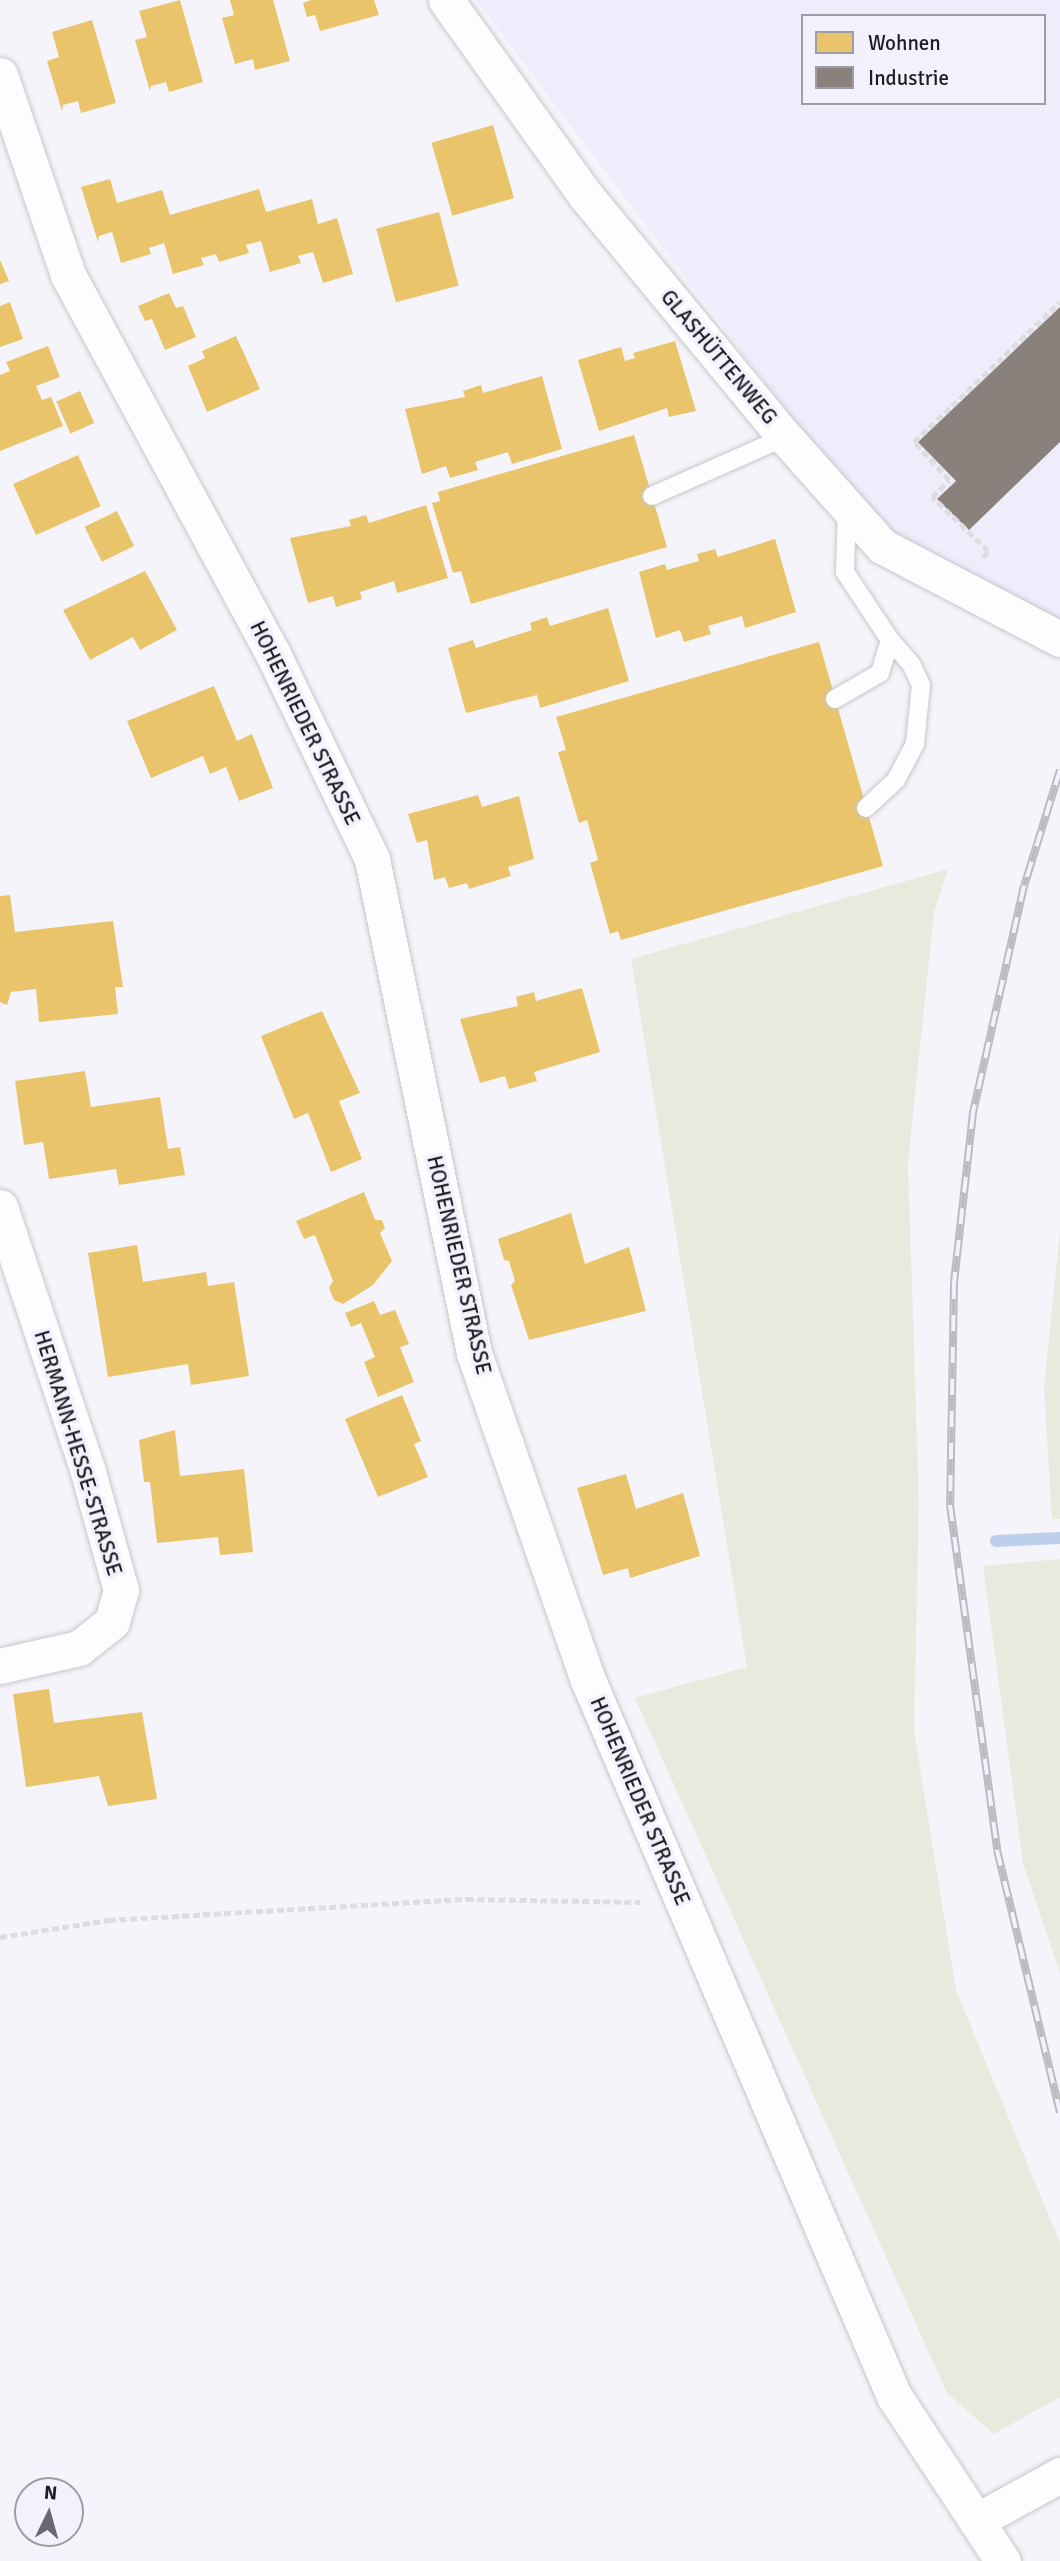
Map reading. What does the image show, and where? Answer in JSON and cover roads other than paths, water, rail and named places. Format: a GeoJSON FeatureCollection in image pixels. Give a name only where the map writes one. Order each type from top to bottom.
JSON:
{"type":"FeatureCollection","features":[{"type":"Feature","properties":{"kind":"street","name":"GLASHÜTTENWEG"},"geometry":{"type":"LineString","coordinates":[[446,0],[586,196],[785,437],[882,546],[1060,639]]}},
{"type":"Feature","properties":{"kind":"street","name":"HOHENRIEDER STRASSE"},"geometry":{"type":"LineString","coordinates":[[0,75],[68,275],[272,652],[372,859],[474,1353],[588,1681],[894,2396],[1003,2561]]}},
{"type":"Feature","properties":{"kind":"street","name":"HERMANN-HESSE-STRASSE"},"geometry":{"type":"LineString","coordinates":[[0,1207],[88,1472],[121,1590],[112,1622],[79,1648],[0,1666]]}},
{"type":"Feature","properties":{"kind":"street"},"geometry":{"type":"LineString","coordinates":[[978,2520],[1060,2475]]}},
{"type":"Feature","properties":{"kind":"lane"},"geometry":{"type":"LineString","coordinates":[[652,496],[785,437]]}},
{"type":"Feature","properties":{"kind":"lane"},"geometry":{"type":"LineString","coordinates":[[847,507],[845,572],[890,640],[911,664],[922,685],[915,744],[896,780],[866,808]]}},
{"type":"Feature","properties":{"kind":"lane"},"geometry":{"type":"LineString","coordinates":[[835,699],[880,673],[890,640]]}},
{"type":"Feature","properties":{"kind":"waterway"},"geometry":{"type":"LineString","coordinates":[[996,1541],[1060,1538]]}},
{"type":"Feature","properties":{"kind":"railway"},"geometry":{"type":"LineString","coordinates":[[1060,770],[1024,886],[973,1113],[954,1283],[950,1505],[997,1850],[1060,2113]]}}]}
